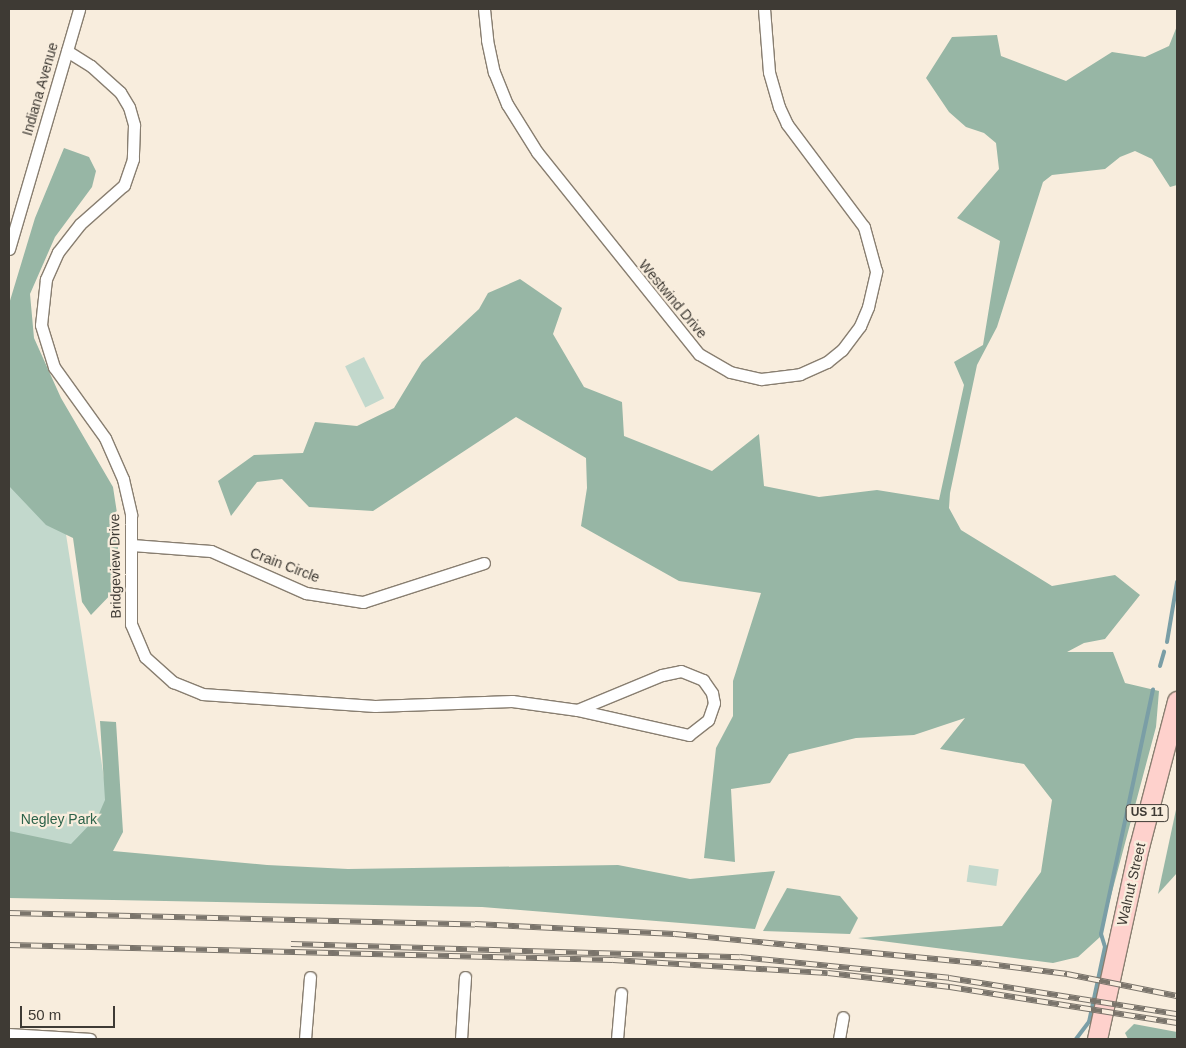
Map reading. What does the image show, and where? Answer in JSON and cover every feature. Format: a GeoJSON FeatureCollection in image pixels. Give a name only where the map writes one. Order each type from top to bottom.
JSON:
{"type":"FeatureCollection","features":[{"type":"Feature","properties":{"kind":"main road","name":"Walnut Street"},"geometry":{"type":"LineString","coordinates":[[1097,1039],[1141,838],[1177,701]]}},
{"type":"Feature","properties":{"kind":"street","name":"Indiana Avenue"},"geometry":{"type":"LineString","coordinates":[[9,249],[11,236],[21,208],[79,9]]}},
{"type":"Feature","properties":{"kind":"street","name":"Westwind Drive"},"geometry":{"type":"LineString","coordinates":[[484,9],[487,40],[494,72],[507,104],[538,152],[699,354],[730,372],[761,379],[806,372],[842,350],[856,332],[868,307],[876,271],[864,227],[787,124],[779,107],[769,72],[764,9]]}},
{"type":"Feature","properties":{"kind":"street","name":"Bridgeview Drive"},"geometry":{"type":"LineString","coordinates":[[67,51],[91,66],[120,92],[129,107],[134,125],[133,158],[124,185],[80,224],[58,252],[46,279],[41,325],[54,367],[114,455],[127,492],[132,545],[129,604],[132,632],[145,657],[157,670],[186,689],[230,697],[375,706],[498,700],[577,710],[689,735],[708,720],[714,703],[712,693],[704,680],[681,671],[577,710]]}},
{"type":"Feature","properties":{"kind":"street"},"geometry":{"type":"LineString","coordinates":[[9,204],[21,208]]}},
{"type":"Feature","properties":{"kind":"street","name":"Crain Circle"},"geometry":{"type":"LineString","coordinates":[[132,545],[211,551],[306,593],[363,602],[484,563]]}},
{"type":"Feature","properties":{"kind":"street"},"geometry":{"type":"LineString","coordinates":[[305,1039],[310,976]]}},
{"type":"Feature","properties":{"kind":"street"},"geometry":{"type":"LineString","coordinates":[[461,1039],[465,977]]}},
{"type":"Feature","properties":{"kind":"street"},"geometry":{"type":"LineString","coordinates":[[617,1039],[621,993]]}},
{"type":"Feature","properties":{"kind":"street"},"geometry":{"type":"LineString","coordinates":[[838,1039],[843,1017]]}},
{"type":"Feature","properties":{"kind":"street"},"geometry":{"type":"LineString","coordinates":[[9,1034],[90,1039]]}},
{"type":"Feature","properties":{"kind":"green space"},"geometry":{"type":"Polygon","coordinates":[[[1177,26],[1177,185],[1170,187],[1152,159],[1135,151],[1120,157],[1105,169],[1052,175],[1043,182],[997,327],[977,365],[950,493],[949,508],[961,530],[1052,586],[1115,575],[1140,595],[1105,639],[1084,643],[1067,652],[1113,652],[1125,683],[1159,691],[1156,727],[1100,937],[1078,957],[1053,963],[858,938],[1002,926],[1041,872],[1052,800],[1024,764],[940,749],[965,718],[914,735],[856,738],[789,754],[770,783],[731,789],[735,862],[704,858],[716,748],[733,716],[733,681],[761,593],[679,581],[581,526],[587,488],[586,458],[516,417],[373,511],[309,507],[282,479],[257,482],[231,516],[218,481],[254,455],[303,453],[315,422],[357,426],[394,408],[422,362],[479,309],[488,293],[520,279],[562,308],[553,334],[584,387],[622,402],[624,436],[712,471],[759,434],[764,486],[819,497],[877,490],[939,500],[964,385],[954,362],[983,345],[1000,241],[957,218],[999,169],[996,143],[984,133],[966,127],[949,112],[926,78],[952,37],[997,35],[1001,56],[1066,81],[1112,52],[1145,57],[1169,46],[1177,26]]]}},
{"type":"Feature","properties":{"kind":"green space"},"geometry":{"type":"Polygon","coordinates":[[[64,148],[89,157],[96,171],[92,187],[55,237],[30,294],[34,338],[61,398],[113,487],[119,526],[116,589],[91,615],[82,602],[73,538],[46,525],[9,486],[9,304],[35,218],[64,148]]]}},
{"type":"Feature","properties":{"kind":"green space","name":"Negley Park"},"geometry":{"type":"Polygon","coordinates":[[[9,303],[29,350],[63,515],[111,823],[105,849],[9,869],[9,303]]]}},
{"type":"Feature","properties":{"kind":"green space"},"geometry":{"type":"Polygon","coordinates":[[[364,357],[384,398],[365,408],[345,366],[364,357]]]}},
{"type":"Feature","properties":{"kind":"green space"},"geometry":{"type":"Polygon","coordinates":[[[100,721],[116,722],[123,832],[113,851],[267,865],[348,869],[618,865],[690,879],[775,871],[755,929],[482,907],[9,898],[9,831],[71,844],[98,816],[105,800],[100,721]]]}},
{"type":"Feature","properties":{"kind":"green space"},"geometry":{"type":"Polygon","coordinates":[[[1177,805],[1177,873],[1158,894],[1177,805]]]}},
{"type":"Feature","properties":{"kind":"green space"},"geometry":{"type":"Polygon","coordinates":[[[969,865],[999,869],[996,886],[967,882],[969,865]]]}},
{"type":"Feature","properties":{"kind":"green space"},"geometry":{"type":"Polygon","coordinates":[[[787,888],[840,896],[858,918],[850,934],[763,931],[787,888]]]}},
{"type":"Feature","properties":{"kind":"green space"},"geometry":{"type":"Polygon","coordinates":[[[1134,1024],[1177,1032],[1177,1039],[1128,1039],[1125,1033],[1134,1024]]]}},
{"type":"Feature","properties":{"kind":"waterway"},"geometry":{"type":"LineString","coordinates":[[1167,642],[1177,582]]}},
{"type":"Feature","properties":{"kind":"waterway"},"geometry":{"type":"LineString","coordinates":[[1160,666],[1164,652]]}},
{"type":"Feature","properties":{"kind":"waterway"},"geometry":{"type":"LineString","coordinates":[[1076,1039],[1089,1022],[1105,947],[1101,934],[1153,689]]}},
{"type":"Feature","properties":{"kind":"railway"},"geometry":{"type":"LineString","coordinates":[[9,913],[475,924],[675,934],[988,964],[1067,974],[1177,996]]}},
{"type":"Feature","properties":{"kind":"railway"},"geometry":{"type":"LineString","coordinates":[[291,944],[740,957],[949,978],[1177,1014]]}},
{"type":"Feature","properties":{"kind":"railway"},"geometry":{"type":"LineString","coordinates":[[9,945],[613,960],[828,973],[950,987],[1177,1023]]}}]}
